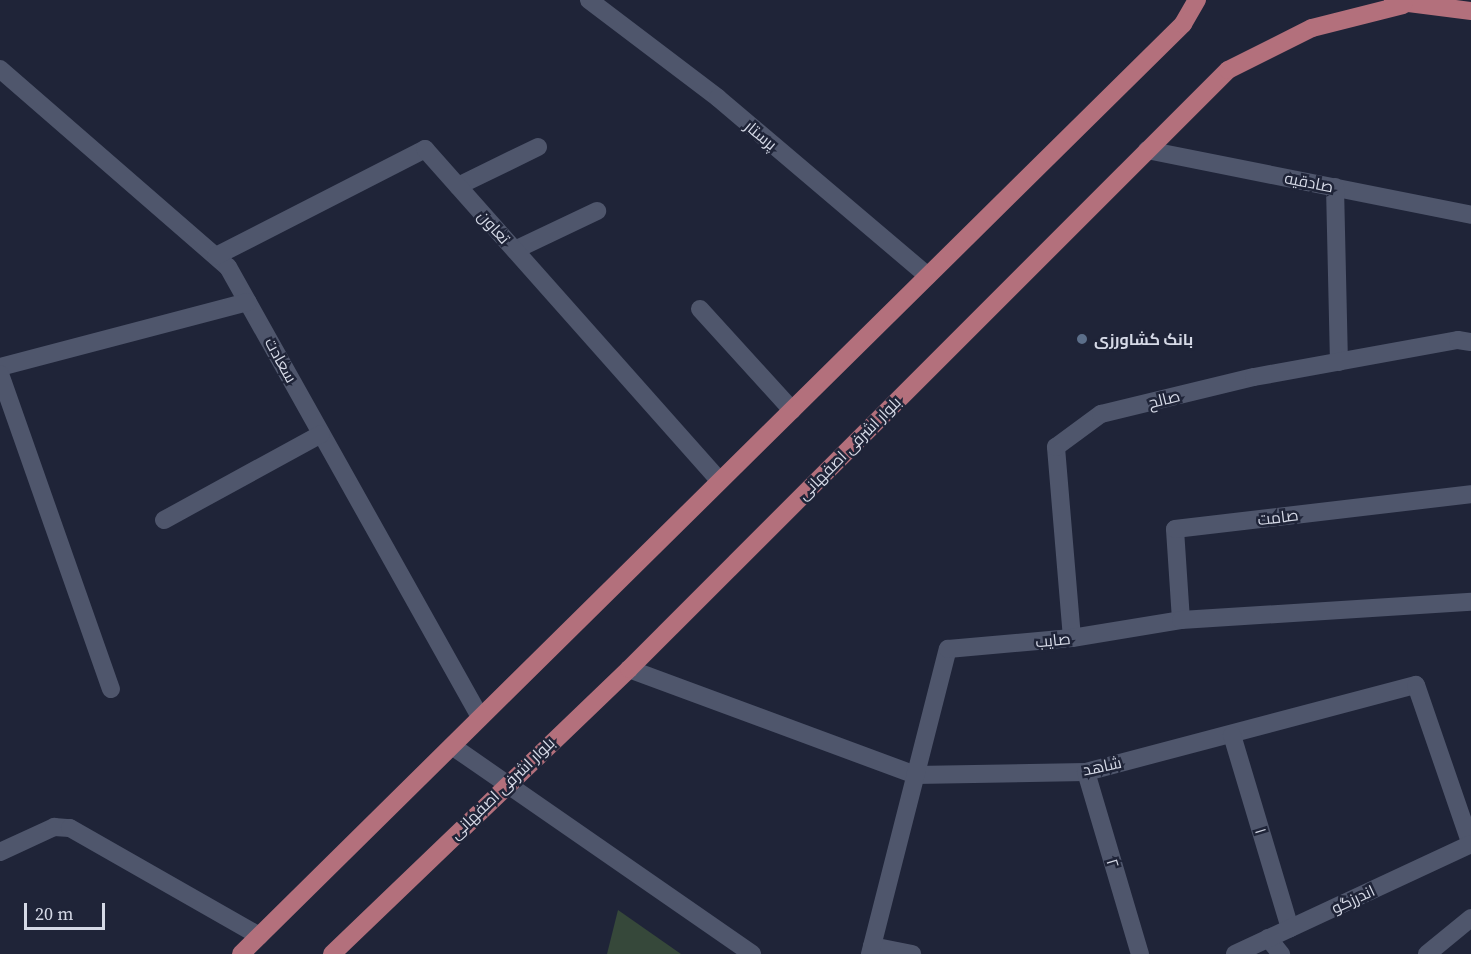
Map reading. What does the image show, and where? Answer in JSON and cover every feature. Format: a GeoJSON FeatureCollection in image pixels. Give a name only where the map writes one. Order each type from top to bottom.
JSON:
{"type":"FeatureCollection","features":[{"type":"Feature","properties":{"kind":"main road"},"geometry":{"type":"LineString","coordinates":[[241,954],[1183,24],[1197,0]]}},
{"type":"Feature","properties":{"kind":"main road","name":"بلوار اشرفی اصفهانی"},"geometry":{"type":"LineString","coordinates":[[332,954],[502,786],[629,669],[1228,70],[1312,28],[1397,3],[1471,11]]}},
{"type":"Feature","properties":{"kind":"street","name":"پرستار"},"geometry":{"type":"LineString","coordinates":[[589,0],[718,98],[928,276]]}},
{"type":"Feature","properties":{"kind":"street","name":"سعادت"},"geometry":{"type":"LineString","coordinates":[[0,69],[216,256],[248,302],[480,717]]}},
{"type":"Feature","properties":{"kind":"street"},"geometry":{"type":"LineString","coordinates":[[458,186],[538,147]]}},
{"type":"Feature","properties":{"kind":"street","name":"تعاون"},"geometry":{"type":"LineString","coordinates":[[216,256],[425,149],[720,481]]}},
{"type":"Feature","properties":{"kind":"street","name":"صادقیه"},"geometry":{"type":"LineString","coordinates":[[1147,150],[1471,214]]}},
{"type":"Feature","properties":{"kind":"street"},"geometry":{"type":"LineString","coordinates":[[1335,187],[1339,362]]}},
{"type":"Feature","properties":{"kind":"street"},"geometry":{"type":"LineString","coordinates":[[515,250],[597,211]]}},
{"type":"Feature","properties":{"kind":"street"},"geometry":{"type":"LineString","coordinates":[[0,368],[248,302]]}},
{"type":"Feature","properties":{"kind":"street"},"geometry":{"type":"LineString","coordinates":[[700,309],[792,410]]}},
{"type":"Feature","properties":{"kind":"street","name":"صالح"},"geometry":{"type":"LineString","coordinates":[[1072,638],[1056,447],[1101,414],[1339,362],[1471,342]]}},
{"type":"Feature","properties":{"kind":"street"},"geometry":{"type":"LineString","coordinates":[[0,374],[111,689]]}},
{"type":"Feature","properties":{"kind":"street"},"geometry":{"type":"LineString","coordinates":[[164,520],[321,434]]}},
{"type":"Feature","properties":{"kind":"street","name":"صامت"},"geometry":{"type":"LineString","coordinates":[[1181,620],[1175,528],[1471,494]]}},
{"type":"Feature","properties":{"kind":"street","name":"صایب"},"geometry":{"type":"LineString","coordinates":[[871,950],[948,649],[1072,638],[1181,620],[1471,602]]}},
{"type":"Feature","properties":{"kind":"street","name":"شاهد"},"geometry":{"type":"LineString","coordinates":[[629,669],[915,775],[1086,772],[1416,685],[1471,845]]}},
{"type":"Feature","properties":{"kind":"street","name":"۱"},"geometry":{"type":"LineString","coordinates":[[1232,735],[1290,928]]}},
{"type":"Feature","properties":{"kind":"street"},"geometry":{"type":"LineString","coordinates":[[452,746],[502,786],[752,954]]}},
{"type":"Feature","properties":{"kind":"street","name":"۲"},"geometry":{"type":"LineString","coordinates":[[1086,772],[1140,954]]}},
{"type":"Feature","properties":{"kind":"street"},"geometry":{"type":"LineString","coordinates":[[0,852],[54,827],[70,828],[259,936]]}},
{"type":"Feature","properties":{"kind":"street","name":"اندرزگو"},"geometry":{"type":"LineString","coordinates":[[1234,954],[1471,845]]}},
{"type":"Feature","properties":{"kind":"street"},"geometry":{"type":"LineString","coordinates":[[1427,954],[1471,918]]}},
{"type":"Feature","properties":{"kind":"street"},"geometry":{"type":"LineString","coordinates":[[1268,938],[1281,954]]}},
{"type":"Feature","properties":{"kind":"street"},"geometry":{"type":"LineString","coordinates":[[871,950],[912,954]]}},
{"type":"Feature","properties":{"kind":"green space"},"geometry":{"type":"Polygon","coordinates":[[[618,910],[681,954],[607,954],[618,910]]]}},
{"type":"Feature","properties":{"kind":"place","name":"بانک کشاورزی"},"geometry":{"type":"Point","coordinates":[1082,339]}}]}
